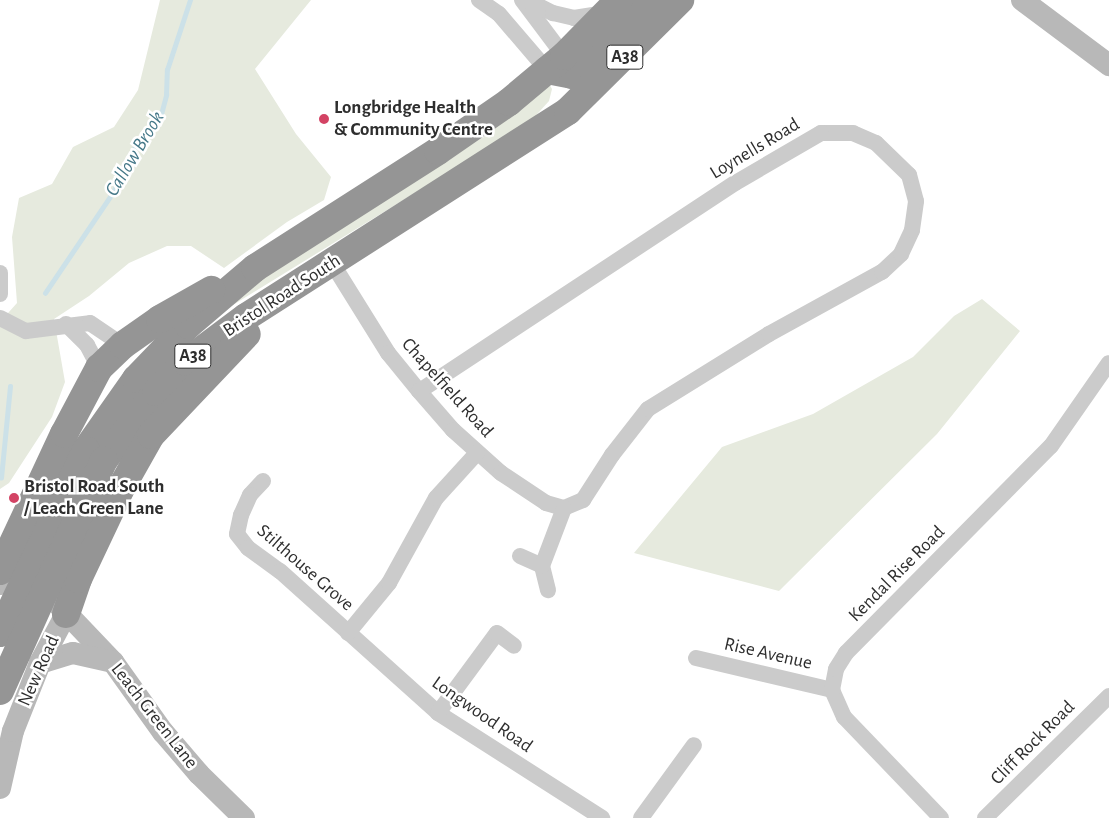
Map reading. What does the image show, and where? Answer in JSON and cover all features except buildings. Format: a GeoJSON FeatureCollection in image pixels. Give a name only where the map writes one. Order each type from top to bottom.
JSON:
{"type":"FeatureCollection","features":[{"type":"Feature","properties":{"kind":"highway"},"geometry":{"type":"LineString","coordinates":[[568,111],[561,67],[588,64],[649,0]]}},
{"type":"Feature","properties":{"kind":"highway","name":"Bristol Road South"},"geometry":{"type":"LineString","coordinates":[[0,691],[95,455],[156,392],[186,362],[246,317],[568,111],[680,0]]}},
{"type":"Feature","properties":{"kind":"highway","name":"Bristol Road South"},"geometry":{"type":"LineString","coordinates":[[0,634],[136,379],[188,325],[255,268],[438,151],[561,67],[613,6]]}},
{"type":"Feature","properties":{"kind":"highway"},"geometry":{"type":"LineString","coordinates":[[0,571],[64,434],[99,368],[123,345],[160,319],[255,268]]}},
{"type":"Feature","properties":{"kind":"highway"},"geometry":{"type":"LineString","coordinates":[[66,614],[82,570],[120,488],[150,435],[222,358],[306,278]]}},
{"type":"Feature","properties":{"kind":"street"},"geometry":{"type":"LineString","coordinates":[[522,0],[561,67]]}},
{"type":"Feature","properties":{"kind":"street"},"geometry":{"type":"LineString","coordinates":[[527,0],[553,13],[574,18],[613,6]]}},
{"type":"Feature","properties":{"kind":"street"},"geometry":{"type":"LineString","coordinates":[[1022,0],[1109,65]]}},
{"type":"Feature","properties":{"kind":"street"},"geometry":{"type":"LineString","coordinates":[[484,2],[561,67]]}},
{"type":"Feature","properties":{"kind":"street","name":"Loynells Road"},"geometry":{"type":"LineString","coordinates":[[419,391],[735,183],[821,133],[853,133],[876,142],[893,156],[909,175],[916,201],[912,230],[901,254],[882,272],[769,334],[648,409],[612,455],[583,500],[564,508]]}},
{"type":"Feature","properties":{"kind":"street","name":"Chapelfield Road"},"geometry":{"type":"LineString","coordinates":[[332,263],[373,332],[419,391],[477,452],[546,503],[564,508]]}},
{"type":"Feature","properties":{"kind":"street"},"geometry":{"type":"LineString","coordinates":[[0,273],[0,294]]}},
{"type":"Feature","properties":{"kind":"street"},"geometry":{"type":"LineString","coordinates":[[0,318],[26,331],[66,324],[90,323],[123,345]]}},
{"type":"Feature","properties":{"kind":"street"},"geometry":{"type":"LineString","coordinates":[[66,324],[87,345],[99,368]]}},
{"type":"Feature","properties":{"kind":"street","name":"Kendal Rise Road"},"geometry":{"type":"LineString","coordinates":[[832,690],[836,669],[846,653],[1051,446],[1109,363]]}},
{"type":"Feature","properties":{"kind":"street"},"geometry":{"type":"LineString","coordinates":[[348,633],[389,583],[436,498],[477,452]]}},
{"type":"Feature","properties":{"kind":"street","name":"Stilthouse Grove"},"geometry":{"type":"LineString","coordinates":[[263,481],[250,495],[237,534],[248,548],[280,571],[348,633]]}},
{"type":"Feature","properties":{"kind":"street"},"geometry":{"type":"LineString","coordinates":[[548,590],[542,566],[564,508]]}},
{"type":"Feature","properties":{"kind":"street"},"geometry":{"type":"LineString","coordinates":[[520,556],[542,566]]}},
{"type":"Feature","properties":{"kind":"street","name":"Leach Green Lane"},"geometry":{"type":"LineString","coordinates":[[0,584],[9,582],[54,600],[113,662],[163,732],[199,774],[244,818]]}},
{"type":"Feature","properties":{"kind":"street"},"geometry":{"type":"LineString","coordinates":[[0,593],[48,615],[66,614]]}},
{"type":"Feature","properties":{"kind":"street","name":"New Road"},"geometry":{"type":"LineString","coordinates":[[0,788],[13,731],[40,663],[66,614]]}},
{"type":"Feature","properties":{"kind":"street","name":"Longwood Road"},"geometry":{"type":"LineString","coordinates":[[348,633],[438,713],[602,818]]}},
{"type":"Feature","properties":{"kind":"street"},"geometry":{"type":"LineString","coordinates":[[438,713],[497,633],[514,646]]}},
{"type":"Feature","properties":{"kind":"street"},"geometry":{"type":"LineString","coordinates":[[40,663],[73,653],[113,662]]}},
{"type":"Feature","properties":{"kind":"street","name":"Rise Avenue"},"geometry":{"type":"LineString","coordinates":[[696,658],[832,690]]}},
{"type":"Feature","properties":{"kind":"street"},"geometry":{"type":"LineString","coordinates":[[832,690],[844,717],[941,818]]}},
{"type":"Feature","properties":{"kind":"street","name":"Cliff Rock Road"},"geometry":{"type":"LineString","coordinates":[[985,818],[1109,696]]}},
{"type":"Feature","properties":{"kind":"street"},"geometry":{"type":"LineString","coordinates":[[641,818],[694,744]]}},
{"type":"Feature","properties":{"kind":"shaded area"},"geometry":{"type":"Polygon","coordinates":[[[160,0],[311,0],[255,69],[296,134],[331,177],[324,200],[287,222],[224,268],[191,246],[167,246],[129,263],[89,296],[54,319],[65,382],[52,417],[9,483],[0,489],[0,322],[17,303],[12,237],[19,198],[52,184],[73,147],[114,127],[138,90],[160,0]]]}},
{"type":"Feature","properties":{"kind":"shaded area"},"geometry":{"type":"Polygon","coordinates":[[[547,80],[552,89],[549,101],[530,122],[220,313],[262,274],[547,80]]]}},
{"type":"Feature","properties":{"kind":"shaded area"},"geometry":{"type":"Polygon","coordinates":[[[982,299],[1020,331],[937,434],[779,591],[634,553],[722,447],[813,414],[913,357],[954,316],[982,299]]]}},
{"type":"Feature","properties":{"kind":"waterway","name":"Callow Brook"},"geometry":{"type":"LineString","coordinates":[[45,293],[113,192],[138,141],[160,118],[166,95],[167,70],[190,0]]}},
{"type":"Feature","properties":{"kind":"waterway","name":"Callow Brook"},"geometry":{"type":"LineString","coordinates":[[1,478],[10,386]]}},
{"type":"Feature","properties":{"kind":"place","name":"Longbridge Health & Community Centre"},"geometry":{"type":"Point","coordinates":[324,119]}},
{"type":"Feature","properties":{"kind":"place","name":"Bristol Road South / Leach Green Lane"},"geometry":{"type":"Point","coordinates":[14,498]}}]}
